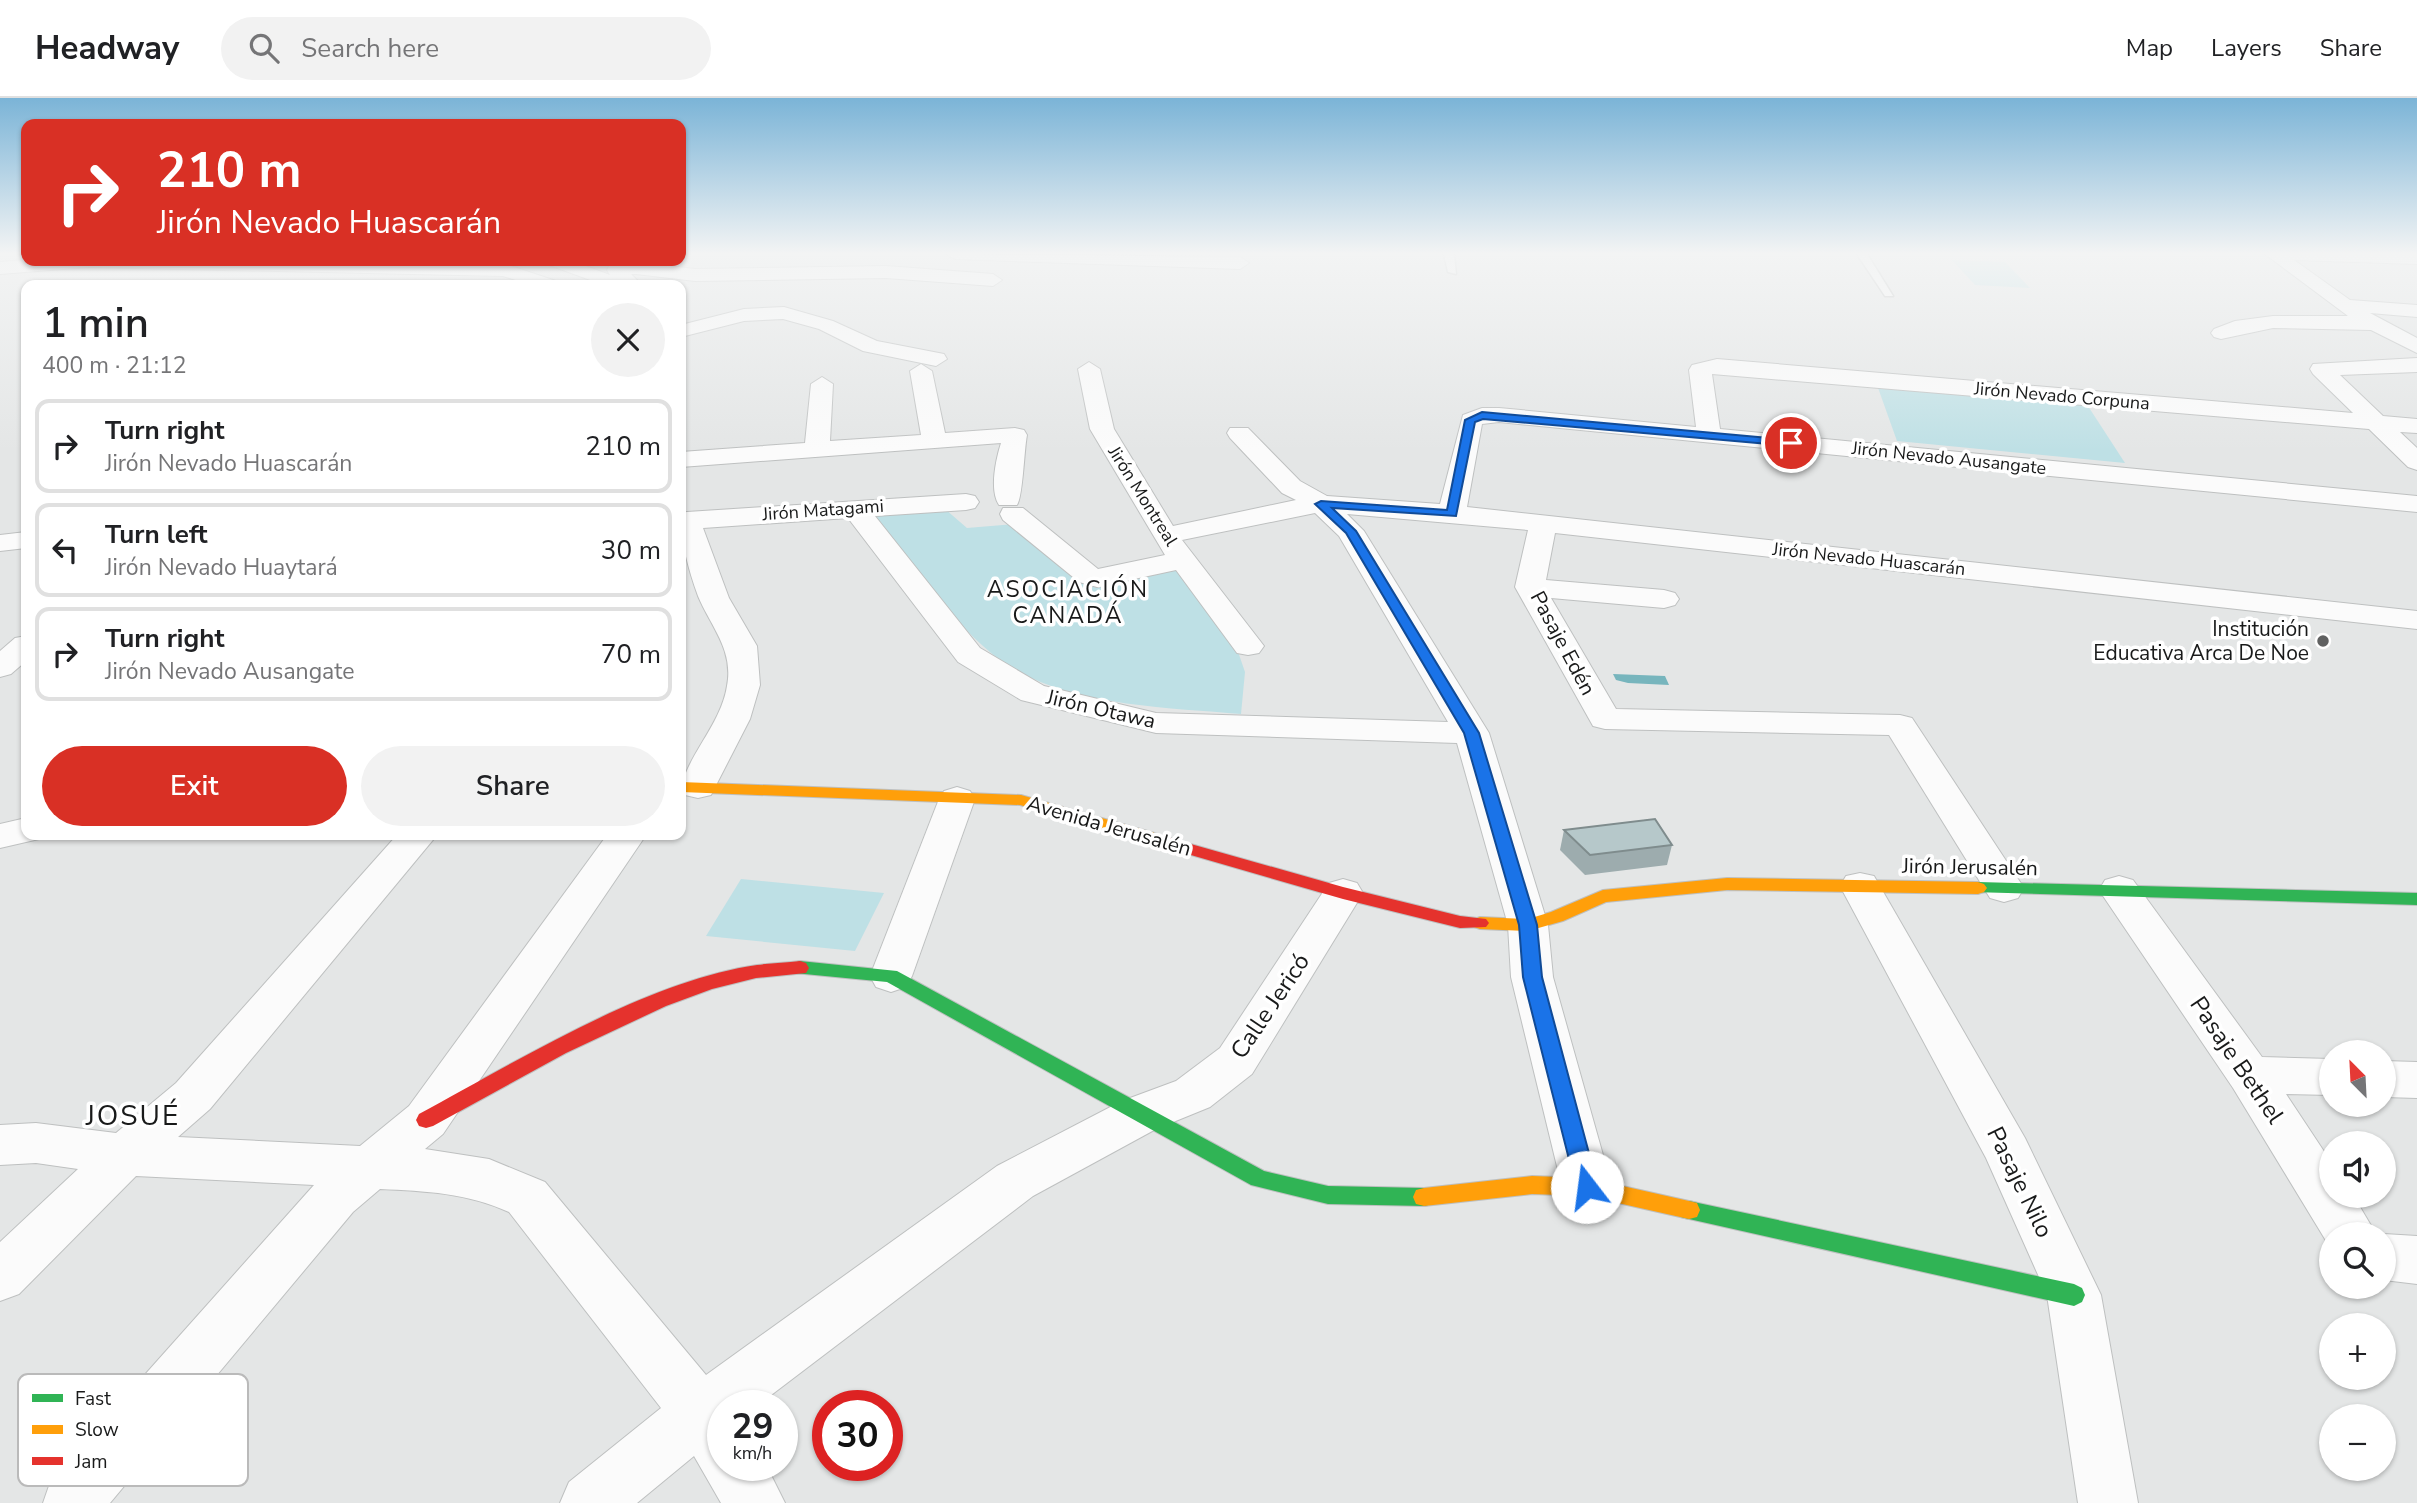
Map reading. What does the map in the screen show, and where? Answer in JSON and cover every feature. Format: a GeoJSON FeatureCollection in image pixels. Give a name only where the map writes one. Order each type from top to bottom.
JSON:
{"type":"FeatureCollection","features":[{"type":"Feature","properties":{"kind":"street"},"geometry":{"type":"LineString","coordinates":[[686,330],[726,320]]}},
{"type":"Feature","properties":{"kind":"street"},"geometry":{"type":"LineString","coordinates":[[807,320],[826,325],[871,346],[928,365],[934,441]]}},
{"type":"Feature","properties":{"kind":"street"},"geometry":{"type":"LineString","coordinates":[[2367,320],[2417,346]]}},
{"type":"Feature","properties":{"kind":"street"},"geometry":{"type":"LineString","coordinates":[[2221,333],[2232,327],[2258,324],[2374,324]]}},
{"type":"Feature","properties":{"kind":"street"},"geometry":{"type":"LineString","coordinates":[[2417,365],[2321,369],[2417,462]]}},
{"type":"Feature","properties":{"kind":"street","name":"Jirón Nevado Corpuna"},"geometry":{"type":"LineString","coordinates":[[1709,435],[1700,370],[1707,367],[2417,426]]}},
{"type":"Feature","properties":{"kind":"street","name":"Jirón Montreal"},"geometry":{"type":"LineString","coordinates":[[1089,369],[1102,429],[1165,536],[1248,646]]}},
{"type":"Feature","properties":{"kind":"street"},"geometry":{"type":"LineString","coordinates":[[817,451],[822,384]]}},
{"type":"Feature","properties":{"kind":"street","name":"Jirón Nevado Ausangate"},"geometry":{"type":"LineString","coordinates":[[1452,513],[1471,420],[1482,415],[2417,504]]}},
{"type":"Feature","properties":{"kind":"street"},"geometry":{"type":"LineString","coordinates":[[1239,433],[1291,487],[1321,504],[1350,531],[1472,733],[1528,925],[1532,977],[1587,1187]]}},
{"type":"Feature","properties":{"kind":"street"},"geometry":{"type":"LineString","coordinates":[[686,460],[1015,435],[1009,459],[1010,506],[1089,576],[1097,578],[1184,559]]}},
{"type":"Feature","properties":{"kind":"street","name":"Jirón Matagami"},"geometry":{"type":"LineString","coordinates":[[686,520],[966,502],[981,497],[1010,506]]}},
{"type":"Feature","properties":{"kind":"street"},"geometry":{"type":"LineString","coordinates":[[1165,536],[1235,519],[1321,504]]}},
{"type":"Feature","properties":{"kind":"street","name":"Jirón Nevado Huascarán"},"geometry":{"type":"LineString","coordinates":[[1321,504],[1452,513],[2417,620]]}},
{"type":"Feature","properties":{"kind":"street","name":"Jirón Otawa"},"geometry":{"type":"LineString","coordinates":[[854,508],[969,655],[1033,693],[1156,723],[1472,733]]}},
{"type":"Feature","properties":{"kind":"street","name":"Pasaje Edén"},"geometry":{"type":"LineString","coordinates":[[1543,523],[1531,587],[1605,719],[1900,725],[2004,888]]}},
{"type":"Feature","properties":{"kind":"street"},"geometry":{"type":"LineString","coordinates":[[686,525],[714,598],[741,646],[744,685],[733,719],[689,787]]}},
{"type":"Feature","properties":{"kind":"street"},"geometry":{"type":"LineString","coordinates":[[0,543],[21,541]]}},
{"type":"Feature","properties":{"kind":"street"},"geometry":{"type":"LineString","coordinates":[[1531,587],[1664,599]]}},
{"type":"Feature","properties":{"kind":"street"},"geometry":{"type":"LineString","coordinates":[[0,667],[21,649]]}},
{"type":"Feature","properties":{"kind":"street","name":"Avenida Jerusalén"},"geometry":{"type":"LineString","coordinates":[[689,787],[1036,803],[1343,893],[1460,922],[1528,925]]}},
{"type":"Feature","properties":{"kind":"street"},"geometry":{"type":"LineString","coordinates":[[891,976],[957,799]]}},
{"type":"Feature","properties":{"kind":"street"},"geometry":{"type":"LineString","coordinates":[[0,836],[21,831]]}},
{"type":"Feature","properties":{"kind":"street"},"geometry":{"type":"LineString","coordinates":[[0,1277],[125,1155],[193,1096],[414,840]]}},
{"type":"Feature","properties":{"kind":"street"},"geometry":{"type":"LineString","coordinates":[[426,1121],[623,840]]}},
{"type":"Feature","properties":{"kind":"street","name":"Jirón Jerusalén"},"geometry":{"type":"LineString","coordinates":[[1528,925],[1557,917],[1603,896],[1727,884],[2119,890],[2417,899]]}},
{"type":"Feature","properties":{"kind":"street","name":"Pasaje Nilo"},"geometry":{"type":"LineString","coordinates":[[1860,886],[2008,1152],[2074,1295],[2108,1503]]}},
{"type":"Feature","properties":{"kind":"street","name":"Pasaje Bethel"},"geometry":{"type":"LineString","coordinates":[[2119,890],[2249,1075],[2342,1222]]}},
{"type":"Feature","properties":{"kind":"street","name":"Calle Jericó"},"geometry":{"type":"LineString","coordinates":[[762,1390],[1015,1181],[1139,1115],[1193,1094],[1236,1061],[1343,893]]}},
{"type":"Feature","properties":{"kind":"street"},"geometry":{"type":"LineString","coordinates":[[182,1374],[335,1197],[426,1121],[603,1028],[704,983],[769,967],[824,968],[891,976],[1259,1179],[1328,1195],[1436,1197],[1532,1185],[1587,1187],[2074,1295]]}},
{"type":"Feature","properties":{"kind":"street"},"geometry":{"type":"LineString","coordinates":[[2249,1075],[2319,1077]]}},
{"type":"Feature","properties":{"kind":"street"},"geometry":{"type":"LineString","coordinates":[[2396,1079],[2417,1080]]}},
{"type":"Feature","properties":{"kind":"street"},"geometry":{"type":"LineString","coordinates":[[0,1146],[36,1143],[125,1155],[440,1171],[477,1178],[527,1197],[707,1425]]}},
{"type":"Feature","properties":{"kind":"street"},"geometry":{"type":"LineString","coordinates":[[2396,1258],[2417,1260]]}},
{"type":"Feature","properties":{"kind":"street","name":"Calle Jericó"},"geometry":{"type":"LineString","coordinates":[[590,1503],[707,1434]]}},
{"type":"Feature","properties":{"kind":"street"},"geometry":{"type":"LineString","coordinates":[[742,1481],[755,1503]]}},
{"type":"Feature","properties":{"kind":"street"},"geometry":{"type":"LineString","coordinates":[[72,1501],[85,1486]]}},
{"type":"Feature","properties":{"kind":"shaded area"},"geometry":{"type":"Polygon","coordinates":[[[1877,385],[2086,403],[2125,463],[1897,441],[1877,385]]]}},
{"type":"Feature","properties":{"kind":"shaded area"},"geometry":{"type":"Polygon","coordinates":[[[945,509],[967,528],[1015,524],[1086,580],[1178,565],[1235,643],[1245,672],[1241,714],[1144,706],[1077,694],[1017,671],[991,653],[942,603],[868,512],[945,509]]]}},
{"type":"Feature","properties":{"kind":"shaded area"},"geometry":{"type":"Polygon","coordinates":[[[741,879],[884,893],[855,951],[706,936],[741,879]]]}},
{"type":"Feature","properties":{"kind":"water"},"geometry":{"type":"Polygon","coordinates":[[[1613,674],[1665,676],[1669,685],[1628,683],[1616,680],[1613,674]]]}},
{"type":"Feature","properties":{"kind":"building"},"geometry":{"type":"Polygon","coordinates":[[[1655,819],[1672,845],[1590,855],[1564,830],[1655,819]]]}},
{"type":"Feature","properties":{"kind":"traffic: fast"},"geometry":{"type":"LineString","coordinates":[[1978,888],[2417,899]]}},
{"type":"Feature","properties":{"kind":"traffic: fast"},"geometry":{"type":"LineString","coordinates":[[800,968],[891,976],[1259,1179],[1328,1195],[1424,1197]]}},
{"type":"Feature","properties":{"kind":"traffic: fast"},"geometry":{"type":"LineString","coordinates":[[1689,1210],[2074,1295]]}},
{"type":"Feature","properties":{"kind":"traffic: slow"},"geometry":{"type":"LineString","coordinates":[[686,787],[1021,800],[1152,838]]}},
{"type":"Feature","properties":{"kind":"traffic: slow"},"geometry":{"type":"LineString","coordinates":[[1480,923],[1528,925],[1557,917],[1603,896],[1727,884],[1978,888]]}},
{"type":"Feature","properties":{"kind":"traffic: slow"},"geometry":{"type":"LineString","coordinates":[[1424,1197],[1532,1185],[1587,1187],[1689,1210]]}},
{"type":"Feature","properties":{"kind":"traffic: jam"},"geometry":{"type":"LineString","coordinates":[[1152,838],[1343,893],[1460,922],[1480,923]]}},
{"type":"Feature","properties":{"kind":"traffic: jam"},"geometry":{"type":"LineString","coordinates":[[426,1120],[559,1048],[659,1001],[709,983],[756,972],[800,968]]}},
{"type":"Feature","properties":{"kind":"place","name":"Institución Educativa Arca De Noe"},"geometry":{"type":"Point","coordinates":[2323,641]}},
{"type":"Feature","properties":{"kind":"district","name":"ASOCIACIÓN CANADÁ"},"geometry":{"type":"Point","coordinates":[1068,602]}},
{"type":"Feature","properties":{"kind":"district","name":"JOSUÉ"},"geometry":{"type":"Point","coordinates":[133,1116]}},
{"type":"Feature","properties":{"kind":"route"},"geometry":{"type":"LineString","coordinates":[[1587,1187],[1532,977],[1528,925],[1472,733],[1350,531],[1321,504],[1452,513],[1471,420],[1482,415],[1791,443]]}}]}
